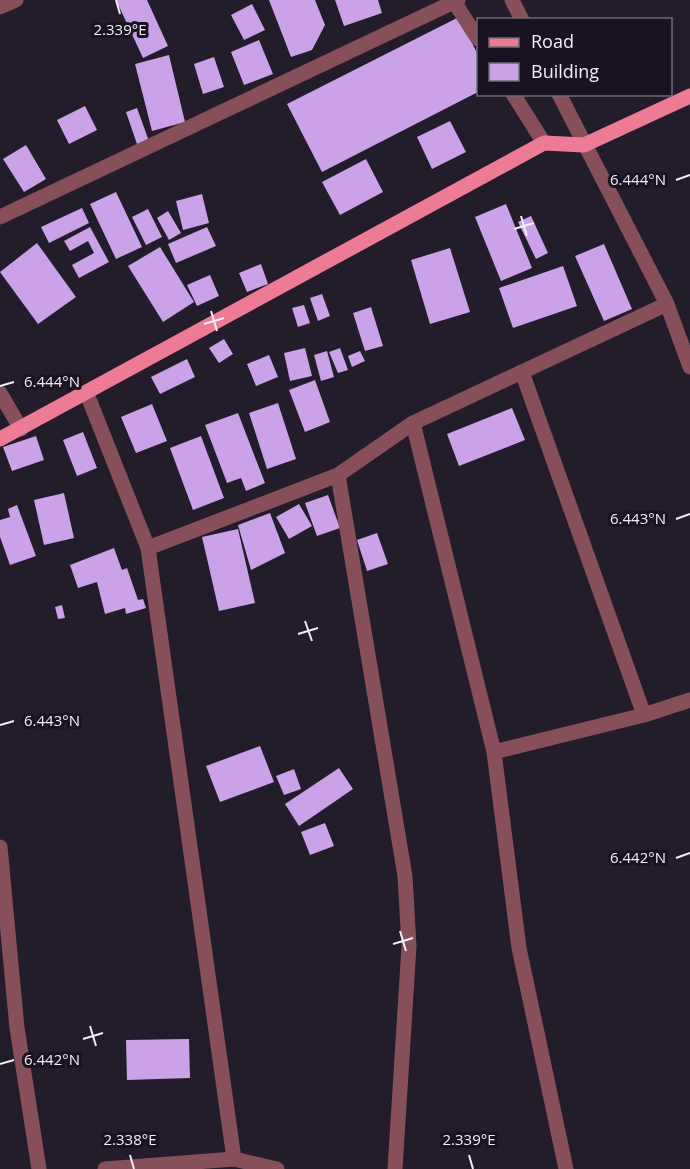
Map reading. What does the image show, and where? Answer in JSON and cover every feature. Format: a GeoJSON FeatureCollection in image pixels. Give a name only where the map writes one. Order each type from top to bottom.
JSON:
{"type":"FeatureCollection","features":[{"type":"Feature","properties":{"kind":"main road"},"geometry":{"type":"LineString","coordinates":[[0,439],[87,394],[544,143],[584,145],[690,96]]}},
{"type":"Feature","properties":{"kind":"street"},"geometry":{"type":"LineString","coordinates":[[0,7],[16,0]]}},
{"type":"Feature","properties":{"kind":"street"},"geometry":{"type":"LineString","coordinates":[[0,217],[455,0],[477,37]]}},
{"type":"Feature","properties":{"kind":"street"},"geometry":{"type":"LineString","coordinates":[[512,0],[521,18]]}},
{"type":"Feature","properties":{"kind":"street"},"geometry":{"type":"LineString","coordinates":[[514,96],[544,143]]}},
{"type":"Feature","properties":{"kind":"street"},"geometry":{"type":"LineString","coordinates":[[560,96],[667,304],[690,368]]}},
{"type":"Feature","properties":{"kind":"street"},"geometry":{"type":"LineString","coordinates":[[148,548],[338,475],[413,423],[667,304]]}},
{"type":"Feature","properties":{"kind":"street"},"geometry":{"type":"LineString","coordinates":[[522,372],[644,715]]}},
{"type":"Feature","properties":{"kind":"street"},"geometry":{"type":"LineString","coordinates":[[0,393],[21,429]]}},
{"type":"Feature","properties":{"kind":"street"},"geometry":{"type":"LineString","coordinates":[[87,394],[148,548],[234,1159]]}},
{"type":"Feature","properties":{"kind":"street"},"geometry":{"type":"LineString","coordinates":[[413,423],[494,752],[519,948],[566,1169]]}},
{"type":"Feature","properties":{"kind":"street"},"geometry":{"type":"LineString","coordinates":[[338,475],[405,876],[409,946],[395,1169]]}},
{"type":"Feature","properties":{"kind":"street"},"geometry":{"type":"LineString","coordinates":[[494,752],[644,715],[690,700]]}},
{"type":"Feature","properties":{"kind":"street"},"geometry":{"type":"LineString","coordinates":[[0,847],[17,1028],[39,1169]]}},
{"type":"Feature","properties":{"kind":"street"},"geometry":{"type":"LineString","coordinates":[[105,1169],[234,1159],[277,1169]]}},
{"type":"Feature","properties":{"kind":"building"},"geometry":{"type":"Polygon","coordinates":[[[116,0],[147,0],[168,46],[143,58],[116,0]]]}},
{"type":"Feature","properties":{"kind":"building"},"geometry":{"type":"Polygon","coordinates":[[[269,0],[315,0],[325,25],[312,50],[291,57],[269,0]]]}},
{"type":"Feature","properties":{"kind":"building"},"geometry":{"type":"Polygon","coordinates":[[[335,0],[378,0],[382,13],[344,26],[335,0]]]}},
{"type":"Feature","properties":{"kind":"building"},"geometry":{"type":"Polygon","coordinates":[[[252,4],[265,30],[244,40],[231,15],[252,4]]]}},
{"type":"Feature","properties":{"kind":"building"},"geometry":{"type":"Polygon","coordinates":[[[459,17],[477,53],[477,93],[322,172],[287,104],[459,17]]]}},
{"type":"Feature","properties":{"kind":"building"},"geometry":{"type":"Polygon","coordinates":[[[259,40],[273,74],[244,85],[231,52],[259,40]]]}},
{"type":"Feature","properties":{"kind":"building"},"geometry":{"type":"Polygon","coordinates":[[[169,55],[185,122],[152,131],[135,64],[169,55]]]}},
{"type":"Feature","properties":{"kind":"building"},"geometry":{"type":"Polygon","coordinates":[[[214,57],[224,87],[203,94],[194,64],[214,57]]]}},
{"type":"Feature","properties":{"kind":"building"},"geometry":{"type":"Polygon","coordinates":[[[85,106],[97,130],[69,144],[57,120],[85,106]]]}},
{"type":"Feature","properties":{"kind":"building"},"geometry":{"type":"Polygon","coordinates":[[[137,108],[150,144],[138,147],[126,112],[137,108]]]}},
{"type":"Feature","properties":{"kind":"building"},"geometry":{"type":"Polygon","coordinates":[[[450,121],[466,152],[432,169],[417,137],[450,121]]]}},
{"type":"Feature","properties":{"kind":"building"},"geometry":{"type":"Polygon","coordinates":[[[26,145],[46,179],[24,192],[3,159],[26,145]]]}},
{"type":"Feature","properties":{"kind":"building"},"geometry":{"type":"Polygon","coordinates":[[[366,159],[383,192],[340,215],[322,182],[366,159]]]}},
{"type":"Feature","properties":{"kind":"building"},"geometry":{"type":"Polygon","coordinates":[[[116,192],[142,247],[116,259],[90,204],[116,192]]]}},
{"type":"Feature","properties":{"kind":"building"},"geometry":{"type":"Polygon","coordinates":[[[202,194],[209,223],[183,230],[176,201],[202,194]]]}},
{"type":"Feature","properties":{"kind":"building"},"geometry":{"type":"Polygon","coordinates":[[[506,204],[532,268],[501,281],[475,217],[506,204]]]}},
{"type":"Feature","properties":{"kind":"building"},"geometry":{"type":"Polygon","coordinates":[[[82,208],[89,223],[49,243],[41,227],[82,208]]]}},
{"type":"Feature","properties":{"kind":"building"},"geometry":{"type":"Polygon","coordinates":[[[148,209],[162,237],[146,245],[132,217],[148,209]]]}},
{"type":"Feature","properties":{"kind":"building"},"geometry":{"type":"Polygon","coordinates":[[[168,211],[181,233],[169,240],[157,218],[168,211]]]}},
{"type":"Feature","properties":{"kind":"building"},"geometry":{"type":"Polygon","coordinates":[[[531,216],[548,253],[536,259],[518,222],[531,216]]]}},
{"type":"Feature","properties":{"kind":"building"},"geometry":{"type":"Polygon","coordinates":[[[90,227],[109,262],[79,278],[72,265],[94,253],[88,241],[70,251],[64,241],[90,227]]]}},
{"type":"Feature","properties":{"kind":"building"},"geometry":{"type":"Polygon","coordinates":[[[207,227],[216,246],[176,263],[168,244],[207,227]]]}},
{"type":"Feature","properties":{"kind":"building"},"geometry":{"type":"Polygon","coordinates":[[[37,243],[76,297],[38,324],[0,272],[37,243]]]}},
{"type":"Feature","properties":{"kind":"building"},"geometry":{"type":"Polygon","coordinates":[[[604,244],[632,309],[604,321],[575,256],[604,244]]]}},
{"type":"Feature","properties":{"kind":"building"},"geometry":{"type":"Polygon","coordinates":[[[160,247],[194,302],[163,322],[128,266],[160,247]]]}},
{"type":"Feature","properties":{"kind":"building"},"geometry":{"type":"Polygon","coordinates":[[[450,248],[470,312],[430,324],[411,260],[450,248]]]}},
{"type":"Feature","properties":{"kind":"building"},"geometry":{"type":"Polygon","coordinates":[[[261,264],[268,284],[247,292],[239,273],[261,264]]]}},
{"type":"Feature","properties":{"kind":"building"},"geometry":{"type":"Polygon","coordinates":[[[563,266],[577,306],[513,328],[499,288],[563,266]]]}},
{"type":"Feature","properties":{"kind":"building"},"geometry":{"type":"Polygon","coordinates":[[[210,275],[219,296],[197,306],[187,285],[210,275]]]}},
{"type":"Feature","properties":{"kind":"building"},"geometry":{"type":"Polygon","coordinates":[[[322,294],[330,316],[318,321],[310,298],[322,294]]]}},
{"type":"Feature","properties":{"kind":"building"},"geometry":{"type":"Polygon","coordinates":[[[304,305],[310,323],[298,327],[292,308],[304,305]]]}},
{"type":"Feature","properties":{"kind":"building"},"geometry":{"type":"Polygon","coordinates":[[[371,307],[383,346],[365,351],[353,313],[371,307]]]}},
{"type":"Feature","properties":{"kind":"building"},"geometry":{"type":"Polygon","coordinates":[[[224,339],[233,354],[219,363],[209,348],[224,339]]]}},
{"type":"Feature","properties":{"kind":"building"},"geometry":{"type":"Polygon","coordinates":[[[305,348],[312,376],[290,381],[284,353],[305,348]]]}},
{"type":"Feature","properties":{"kind":"building"},"geometry":{"type":"Polygon","coordinates":[[[340,348],[348,370],[338,373],[329,352],[340,348]]]}},
{"type":"Feature","properties":{"kind":"building"},"geometry":{"type":"Polygon","coordinates":[[[327,351],[334,377],[321,381],[314,355],[327,351]]]}},
{"type":"Feature","properties":{"kind":"building"},"geometry":{"type":"Polygon","coordinates":[[[360,351],[365,361],[352,367],[348,356],[360,351]]]}},
{"type":"Feature","properties":{"kind":"building"},"geometry":{"type":"Polygon","coordinates":[[[269,355],[278,377],[256,386],[247,364],[269,355]]]}},
{"type":"Feature","properties":{"kind":"building"},"geometry":{"type":"Polygon","coordinates":[[[187,359],[195,377],[160,394],[151,377],[187,359]]]}},
{"type":"Feature","properties":{"kind":"building"},"geometry":{"type":"Polygon","coordinates":[[[315,380],[330,422],[305,432],[289,390],[315,380]]]}},
{"type":"Feature","properties":{"kind":"building"},"geometry":{"type":"Polygon","coordinates":[[[278,403],[296,459],[267,469],[249,413],[278,403]]]}},
{"type":"Feature","properties":{"kind":"building"},"geometry":{"type":"Polygon","coordinates":[[[152,404],[167,441],[136,453],[121,417],[152,404]]]}},
{"type":"Feature","properties":{"kind":"building"},"geometry":{"type":"Polygon","coordinates":[[[512,408],[525,440],[459,466],[447,434],[512,408]]]}},
{"type":"Feature","properties":{"kind":"building"},"geometry":{"type":"Polygon","coordinates":[[[238,413],[265,483],[246,491],[241,478],[227,483],[205,425],[238,413]]]}},
{"type":"Feature","properties":{"kind":"building"},"geometry":{"type":"Polygon","coordinates":[[[83,432],[97,468],[77,476],[63,440],[83,432]]]}},
{"type":"Feature","properties":{"kind":"building"},"geometry":{"type":"Polygon","coordinates":[[[36,436],[44,460],[12,471],[3,447],[36,436]]]}},
{"type":"Feature","properties":{"kind":"building"},"geometry":{"type":"Polygon","coordinates":[[[201,436],[224,498],[193,510],[170,448],[201,436]]]}},
{"type":"Feature","properties":{"kind":"building"},"geometry":{"type":"Polygon","coordinates":[[[64,493],[74,538],[44,545],[34,500],[64,493]]]}},
{"type":"Feature","properties":{"kind":"building"},"geometry":{"type":"Polygon","coordinates":[[[328,495],[340,528],[317,536],[305,503],[328,495]]]}},
{"type":"Feature","properties":{"kind":"building"},"geometry":{"type":"Polygon","coordinates":[[[299,504],[312,526],[289,539],[276,517],[299,504]]]}},
{"type":"Feature","properties":{"kind":"building"},"geometry":{"type":"Polygon","coordinates":[[[17,505],[36,556],[10,565],[0,537],[0,520],[10,517],[8,509],[17,505]]]}},
{"type":"Feature","properties":{"kind":"building"},"geometry":{"type":"Polygon","coordinates":[[[270,513],[285,553],[251,570],[238,525],[270,513]]]}},
{"type":"Feature","properties":{"kind":"building"},"geometry":{"type":"Polygon","coordinates":[[[238,529],[255,603],[219,611],[202,537],[238,529]]]}},
{"type":"Feature","properties":{"kind":"building"},"geometry":{"type":"Polygon","coordinates":[[[377,533],[388,564],[367,571],[357,540],[377,533]]]}},
{"type":"Feature","properties":{"kind":"building"},"geometry":{"type":"Polygon","coordinates":[[[114,548],[122,570],[127,568],[138,600],[143,599],[146,608],[126,614],[125,608],[105,614],[97,582],[78,588],[70,565],[114,548]]]}},
{"type":"Feature","properties":{"kind":"building"},"geometry":{"type":"Polygon","coordinates":[[[62,605],[65,618],[58,619],[55,607],[62,605]]]}},
{"type":"Feature","properties":{"kind":"building"},"geometry":{"type":"Polygon","coordinates":[[[260,746],[274,782],[220,802],[206,766],[260,746]]]}},
{"type":"Feature","properties":{"kind":"building"},"geometry":{"type":"Polygon","coordinates":[[[339,768],[353,789],[299,826],[285,804],[339,768]]]}},
{"type":"Feature","properties":{"kind":"building"},"geometry":{"type":"Polygon","coordinates":[[[294,769],[301,789],[284,795],[276,776],[294,769]]]}},
{"type":"Feature","properties":{"kind":"building"},"geometry":{"type":"Polygon","coordinates":[[[325,823],[334,846],[310,855],[301,832],[325,823]]]}},
{"type":"Feature","properties":{"kind":"building"},"geometry":{"type":"Polygon","coordinates":[[[189,1039],[190,1078],[127,1080],[126,1040],[189,1039]]]}}]}
